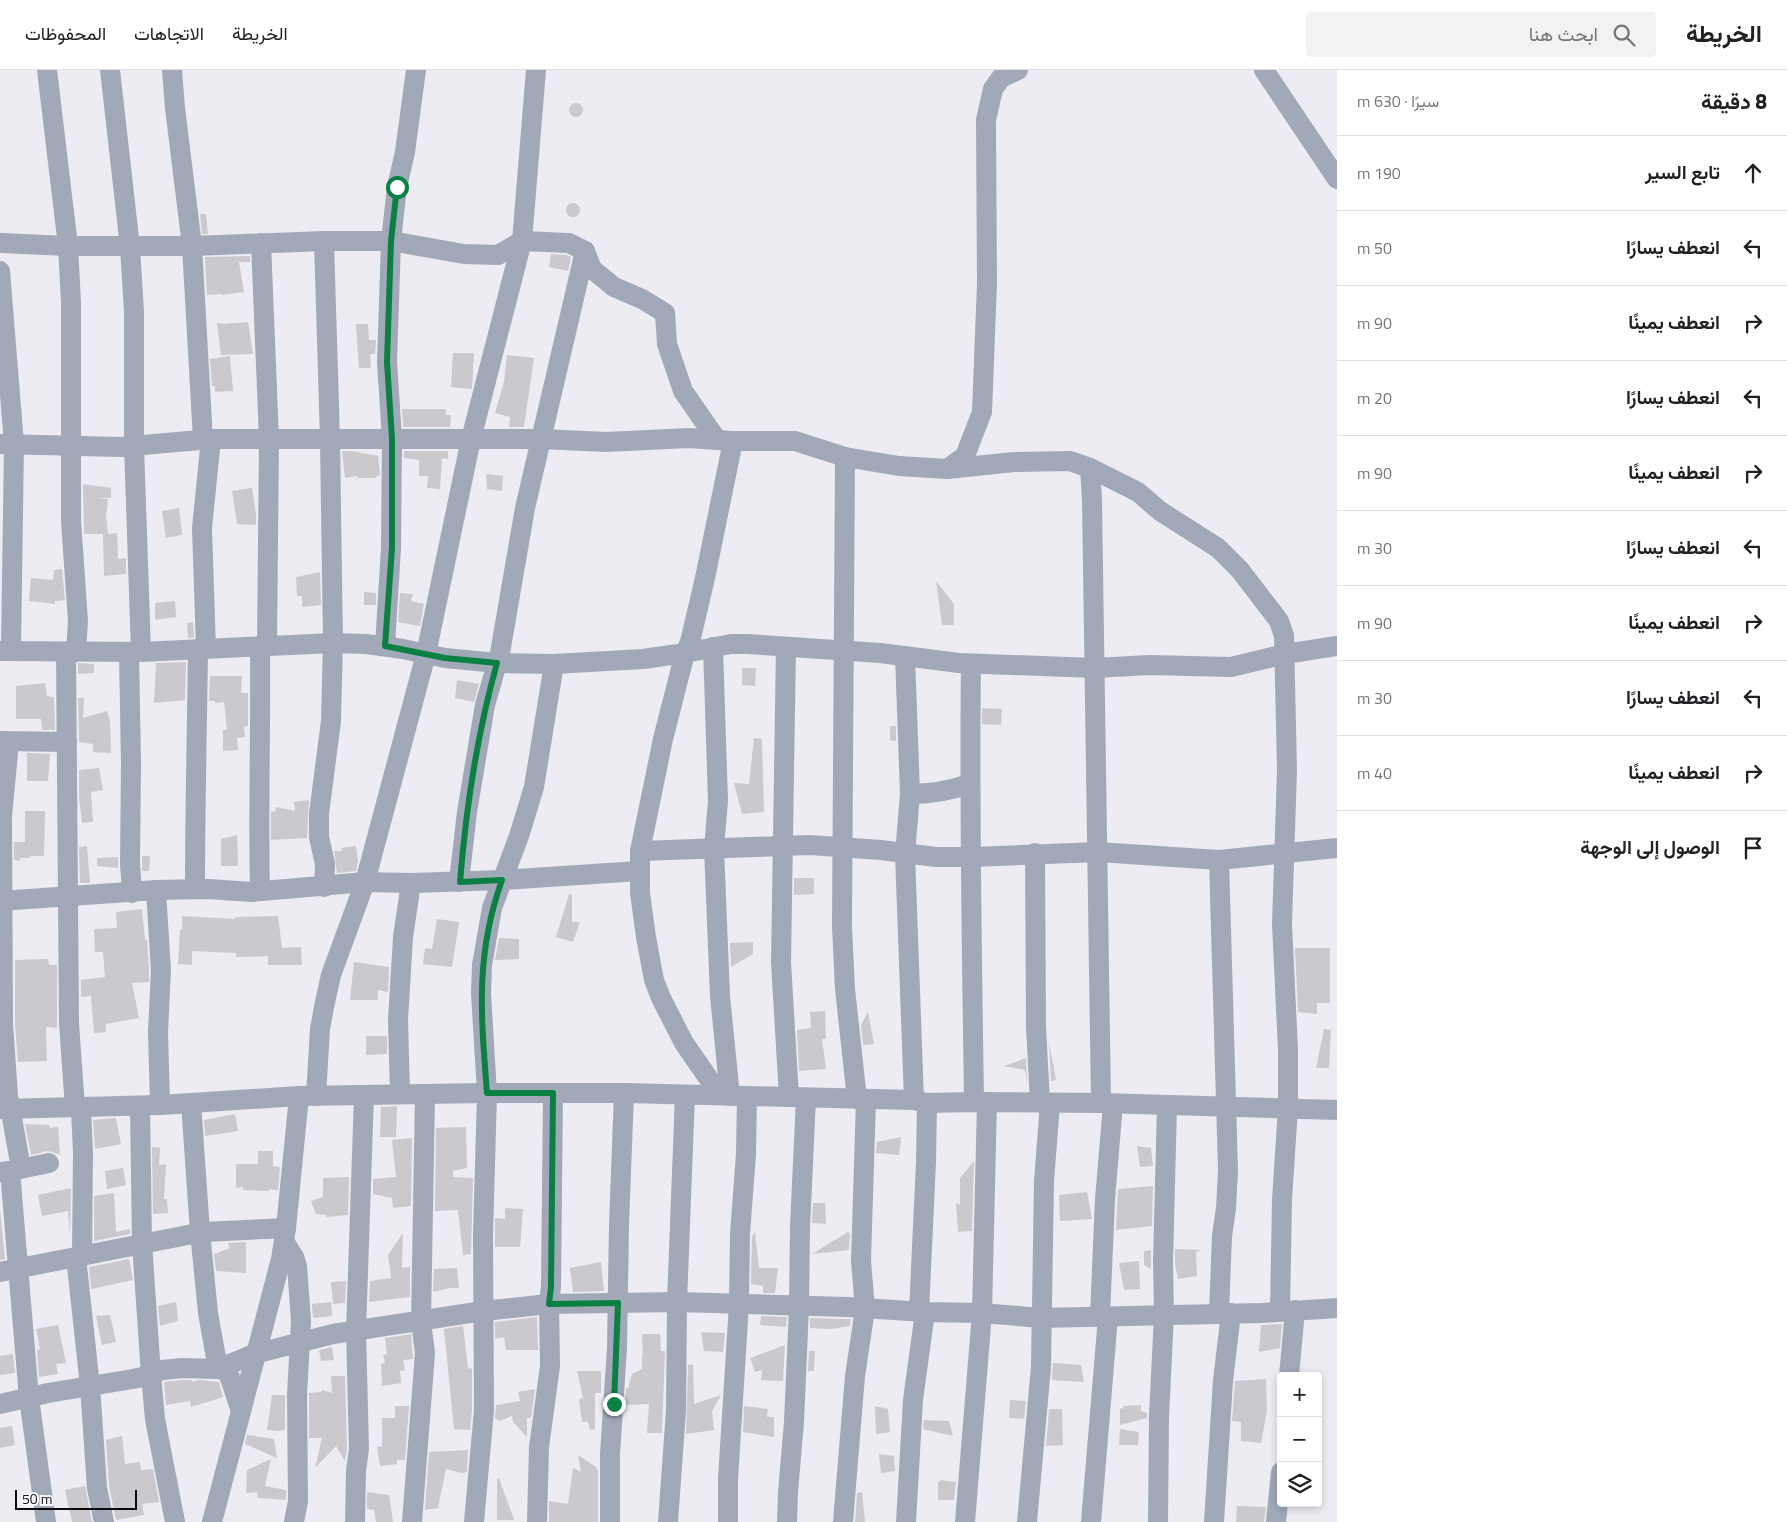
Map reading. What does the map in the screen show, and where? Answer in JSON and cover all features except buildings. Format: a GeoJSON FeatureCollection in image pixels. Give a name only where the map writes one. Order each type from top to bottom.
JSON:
{"type":"FeatureCollection","features":[{"type":"Feature","properties":{"kind":"street"},"geometry":{"type":"LineString","coordinates":[[47,70],[68,246],[71,302],[71,521],[78,621],[71,652],[67,742],[69,1023],[83,1153],[79,1256],[97,1488],[104,1522]]}},
{"type":"Feature","properties":{"kind":"street"},"geometry":{"type":"LineString","coordinates":[[110,70],[130,247],[134,312],[135,652],[131,764],[130,863],[132,893]]}},
{"type":"Feature","properties":{"kind":"street"},"geometry":{"type":"LineString","coordinates":[[172,70],[192,246],[207,440],[202,528],[202,649],[194,818],[195,889]]}},
{"type":"Feature","properties":{"kind":"street"},"geometry":{"type":"LineString","coordinates":[[385,646],[392,548],[392,439],[387,362],[391,241],[397,187],[405,152],[416,70]]}},
{"type":"Feature","properties":{"kind":"street"},"geometry":{"type":"LineString","coordinates":[[212,1522],[254,1354],[281,1259],[308,1096],[331,975],[365,882],[426,654],[471,439],[522,241],[536,70]]}},
{"type":"Feature","properties":{"kind":"street"},"geometry":{"type":"LineString","coordinates":[[947,469],[964,456],[982,412],[987,283],[986,120],[993,89],[1000,78],[1018,70]]}},
{"type":"Feature","properties":{"kind":"street"},"geometry":{"type":"LineString","coordinates":[[1264,70],[1337,179]]}},
{"type":"Feature","properties":{"kind":"street"},"geometry":{"type":"LineString","coordinates":[[0,243],[130,247],[324,241],[391,241],[464,254],[498,255],[522,241],[569,243],[584,251],[592,269],[614,287],[642,299],[665,313],[666,344],[683,392],[725,441],[705,578],[690,642],[685,653],[662,738],[640,851],[639,871],[646,937],[654,980],[661,998],[684,1043],[732,1096]]}},
{"type":"Feature","properties":{"kind":"street"},"geometry":{"type":"LineString","coordinates":[[324,241],[330,439],[332,643],[331,721],[319,814],[319,837],[325,864],[324,887]]}},
{"type":"Feature","properties":{"kind":"street"},"geometry":{"type":"LineString","coordinates":[[260,891],[258,822],[269,439],[261,244]]}},
{"type":"Feature","properties":{"kind":"street"},"geometry":{"type":"LineString","coordinates":[[460,882],[466,812],[485,705],[497,663],[525,508],[584,251]]}},
{"type":"Feature","properties":{"kind":"street"},"geometry":{"type":"LineString","coordinates":[[0,271],[7,444],[6,651],[135,652],[332,643],[385,646],[445,658],[497,663],[554,664],[643,659],[731,644],[748,644],[844,650],[970,664],[1094,668],[1150,665],[1231,667],[1285,654],[1337,646]]}},
{"type":"Feature","properties":{"kind":"street"},"geometry":{"type":"LineString","coordinates":[[7,444],[134,446],[207,440],[269,439],[541,439],[606,442],[671,438],[725,441],[795,441],[845,457],[899,466],[947,469],[1014,462],[1070,461],[1090,468],[1138,492],[1160,511],[1218,548],[1240,570],[1279,621],[1284,636],[1287,770],[1282,904],[1288,1050],[1288,1108],[1282,1200],[1289,1372]]}},
{"type":"Feature","properties":{"kind":"street"},"geometry":{"type":"LineString","coordinates":[[844,1522],[854,1376],[865,1309],[861,1261],[861,1099],[844,980],[842,927],[845,457]]}},
{"type":"Feature","properties":{"kind":"street"},"geometry":{"type":"LineString","coordinates":[[1090,468],[1098,852],[1107,1103],[1104,1317],[1091,1522]]}},
{"type":"Feature","properties":{"kind":"street"},"geometry":{"type":"LineString","coordinates":[[713,647],[718,801],[714,848],[720,996],[732,1096],[746,1154],[740,1234],[739,1304],[728,1479],[728,1522]]}},
{"type":"Feature","properties":{"kind":"street"},"geometry":{"type":"LineString","coordinates":[[786,647],[781,845],[781,962],[797,1098],[800,1227],[794,1422],[787,1522]]}},
{"type":"Feature","properties":{"kind":"street"},"geometry":{"type":"LineString","coordinates":[[905,656],[910,794],[905,854],[926,1162],[922,1312],[913,1400],[906,1522]]}},
{"type":"Feature","properties":{"kind":"street"},"geometry":{"type":"LineString","coordinates":[[474,1522],[484,1410],[483,1312],[487,1093],[481,993],[482,965],[492,908],[519,836],[534,787],[554,664]]}},
{"type":"Feature","properties":{"kind":"street"},"geometry":{"type":"LineString","coordinates":[[965,1522],[982,1313],[981,1102],[971,974],[970,664]]}},
{"type":"Feature","properties":{"kind":"street"},"geometry":{"type":"LineString","coordinates":[[46,1522],[9,1270],[10,1170],[5,1109],[6,1080],[3,1024],[2,816],[5,742],[67,742]]}},
{"type":"Feature","properties":{"kind":"street"},"geometry":{"type":"LineString","coordinates":[[910,794],[930,794],[970,784]]}},
{"type":"Feature","properties":{"kind":"street"},"geometry":{"type":"LineString","coordinates":[[640,851],[781,845],[843,847],[936,857],[1098,852],[1219,860],[1337,848]]}},
{"type":"Feature","properties":{"kind":"street"},"geometry":{"type":"LineString","coordinates":[[1028,1522],[1041,1366],[1045,1102],[1036,1026],[1035,853]]}},
{"type":"Feature","properties":{"kind":"street"},"geometry":{"type":"LineString","coordinates":[[1214,1522],[1223,1381],[1225,1313],[1222,1236],[1228,1190],[1219,860]]}},
{"type":"Feature","properties":{"kind":"street"},"geometry":{"type":"LineString","coordinates":[[2,901],[156,890],[260,891],[365,882],[460,882],[639,871]]}},
{"type":"Feature","properties":{"kind":"street"},"geometry":{"type":"LineString","coordinates":[[400,1094],[399,1011],[403,937],[411,883]]}},
{"type":"Feature","properties":{"kind":"street"},"geometry":{"type":"LineString","coordinates":[[156,890],[161,970],[158,1032],[150,1106],[142,1243],[155,1419],[175,1522]]}},
{"type":"Feature","properties":{"kind":"street"},"geometry":{"type":"LineString","coordinates":[[537,1522],[539,1447],[550,1366],[549,1304],[551,1287],[553,1093]]}},
{"type":"Feature","properties":{"kind":"street"},"geometry":{"type":"LineString","coordinates":[[5,1109],[150,1106],[308,1096],[624,1093],[921,1102],[1107,1103],[1337,1110]]}},
{"type":"Feature","properties":{"kind":"street"},"geometry":{"type":"LineString","coordinates":[[610,1522],[610,1454],[617,1348],[624,1093]]}},
{"type":"Feature","properties":{"kind":"street"},"geometry":{"type":"LineString","coordinates":[[668,1522],[676,1410],[677,1302],[685,1094]]}},
{"type":"Feature","properties":{"kind":"street"},"geometry":{"type":"LineString","coordinates":[[355,1522],[356,1471],[359,1450],[356,1331],[364,1095]]}},
{"type":"Feature","properties":{"kind":"street"},"geometry":{"type":"LineString","coordinates":[[412,1522],[425,1353],[421,1322],[425,1095]]}},
{"type":"Feature","properties":{"kind":"street"},"geometry":{"type":"LineString","coordinates":[[191,1103],[208,1313],[218,1369]]}},
{"type":"Feature","properties":{"kind":"street"},"geometry":{"type":"LineString","coordinates":[[1158,1522],[1159,1417],[1164,1314],[1163,1262],[1167,1105]]}},
{"type":"Feature","properties":{"kind":"street"},"geometry":{"type":"LineString","coordinates":[[10,1170],[49,1163]]}},
{"type":"Feature","properties":{"kind":"street"},"geometry":{"type":"LineString","coordinates":[[9,1270],[200,1232],[285,1235]]}},
{"type":"Feature","properties":{"kind":"street"},"geometry":{"type":"LineString","coordinates":[[285,1235],[297,1266],[301,1321],[297,1395],[298,1501],[294,1522]]}},
{"type":"Feature","properties":{"kind":"street"},"geometry":{"type":"LineString","coordinates":[[218,1369],[254,1354],[333,1334],[549,1304],[677,1302],[982,1313],[1041,1318],[1337,1308]]}},
{"type":"Feature","properties":{"kind":"street"},"geometry":{"type":"LineString","coordinates":[[0,1404],[48,1393],[151,1375],[162,1370],[182,1368],[218,1369],[228,1372],[241,1411]]}},
{"type":"Feature","properties":{"kind":"street"},"geometry":{"type":"LineString","coordinates":[[1276,1522],[1278,1507]]}},
{"type":"Feature","properties":{"kind":"route"},"geometry":{"type":"LineString","coordinates":[[397,187],[391,241],[387,362],[392,439],[392,548],[385,646],[445,658],[497,663],[485,705],[466,812],[460,882],[502,880],[492,908],[482,965],[482,1030],[487,1093],[553,1093],[551,1287],[549,1304],[618,1303],[614,1404]]}}]}
